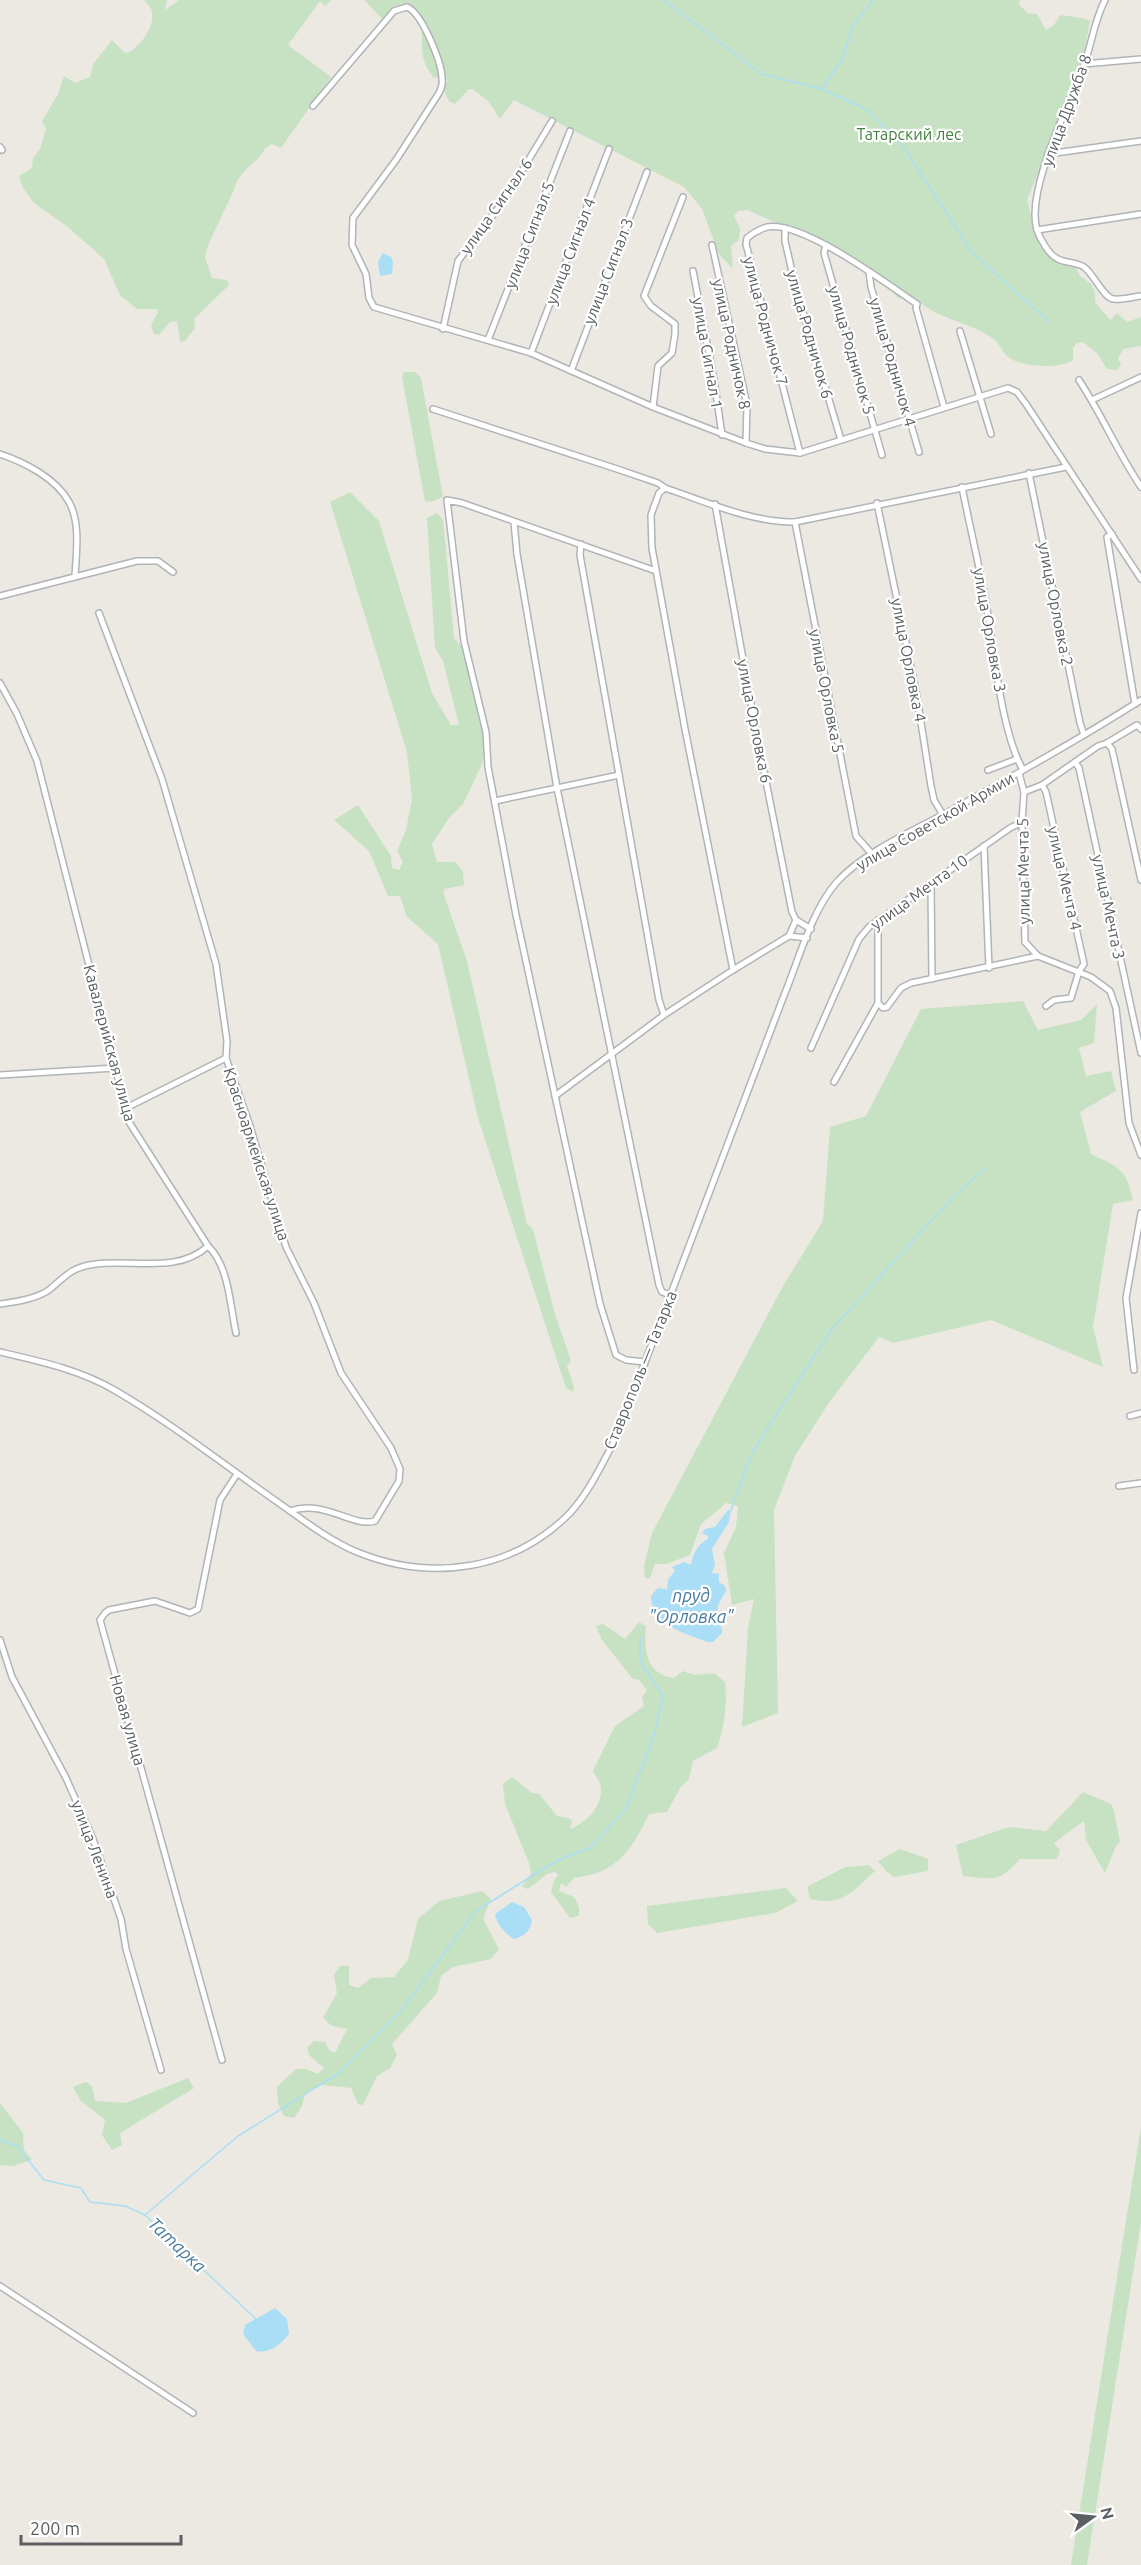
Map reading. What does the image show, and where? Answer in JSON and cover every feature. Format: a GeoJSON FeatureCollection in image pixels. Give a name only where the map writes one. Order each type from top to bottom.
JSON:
{"type":"FeatureCollection","features":[{"type":"Feature","properties":{"kind":"street","name":"улица Дружба 8"},"geometry":{"type":"LineString","coordinates":[[1037,230],[1035,212],[1048,154],[1084,64],[1096,17],[1105,0]]}},
{"type":"Feature","properties":{"kind":"street"},"geometry":{"type":"LineString","coordinates":[[313,106],[394,11],[407,7],[417,13],[435,52],[442,83],[439,93],[396,160],[353,218],[352,245],[366,274],[369,298],[374,307],[531,353],[653,407],[722,435],[765,449],[800,453],[1008,388],[1017,392],[1141,579]]}},
{"type":"Feature","properties":{"kind":"street"},"geometry":{"type":"LineString","coordinates":[[1084,64],[1141,59]]}},
{"type":"Feature","properties":{"kind":"street","name":"улица Сигнал 6"},"geometry":{"type":"LineString","coordinates":[[443,329],[458,261],[505,199],[552,121]]}},
{"type":"Feature","properties":{"kind":"street","name":"улица Сигнал 5"},"geometry":{"type":"LineString","coordinates":[[488,340],[570,131]]}},
{"type":"Feature","properties":{"kind":"street"},"geometry":{"type":"LineString","coordinates":[[1048,154],[1141,141]]}},
{"type":"Feature","properties":{"kind":"street","name":"улица Сигнал 4"},"geometry":{"type":"LineString","coordinates":[[531,353],[609,149]]}},
{"type":"Feature","properties":{"kind":"street","name":"улица Сигнал 3"},"geometry":{"type":"LineString","coordinates":[[571,371],[647,172]]}},
{"type":"Feature","properties":{"kind":"street"},"geometry":{"type":"LineString","coordinates":[[653,407],[658,366],[672,353],[675,334],[672,320],[651,306],[644,296],[683,197]]}},
{"type":"Feature","properties":{"kind":"street"},"geometry":{"type":"LineString","coordinates":[[1141,214],[1037,230],[1051,254],[1058,259],[1081,265],[1093,274],[1108,298],[1113,300],[1141,296]]}},
{"type":"Feature","properties":{"kind":"street","name":"улица Родничок 7"},"geometry":{"type":"LineString","coordinates":[[800,453],[746,244],[747,238],[768,227],[785,228],[826,245],[917,304],[916,308],[944,407]]}},
{"type":"Feature","properties":{"kind":"street","name":"улица Родничок 6"},"geometry":{"type":"LineString","coordinates":[[785,228],[784,241],[796,289],[841,440]]}},
{"type":"Feature","properties":{"kind":"street","name":"улица Родничок 8"},"geometry":{"type":"LineString","coordinates":[[712,245],[747,405],[746,443]]}},
{"type":"Feature","properties":{"kind":"street","name":"улица Родничок 5"},"geometry":{"type":"LineString","coordinates":[[826,245],[824,253],[882,454]]}},
{"type":"Feature","properties":{"kind":"street","name":"улица Сигнал 1"},"geometry":{"type":"LineString","coordinates":[[693,272],[722,435]]}},
{"type":"Feature","properties":{"kind":"street","name":"улица Родничок 4"},"geometry":{"type":"LineString","coordinates":[[869,272],[871,287],[919,452]]}},
{"type":"Feature","properties":{"kind":"street"},"geometry":{"type":"LineString","coordinates":[[960,331],[991,434]]}},
{"type":"Feature","properties":{"kind":"street"},"geometry":{"type":"LineString","coordinates":[[1092,400],[1141,377]]}},
{"type":"Feature","properties":{"kind":"street"},"geometry":{"type":"LineString","coordinates":[[1079,380],[1092,400],[1121,458],[1141,487]]}},
{"type":"Feature","properties":{"kind":"street"},"geometry":{"type":"LineString","coordinates":[[433,408],[764,520],[795,522],[877,503],[1066,467]]}},
{"type":"Feature","properties":{"kind":"street"},"geometry":{"type":"LineString","coordinates":[[0,454],[21,461],[61,492],[70,503],[77,543],[75,577]]}},
{"type":"Feature","properties":{"kind":"street","name":"улица Орловка 2"},"geometry":{"type":"LineString","coordinates":[[1029,473],[1084,735]]}},
{"type":"Feature","properties":{"kind":"street","name":"улица Орловка 3"},"geometry":{"type":"LineString","coordinates":[[962,487],[985,594],[1002,702],[1021,772]]}},
{"type":"Feature","properties":{"kind":"street"},"geometry":{"type":"LineString","coordinates":[[665,488],[659,494],[651,521],[650,535],[733,970]]}},
{"type":"Feature","properties":{"kind":"street"},"geometry":{"type":"LineString","coordinates":[[645,1362],[626,1360],[616,1355],[600,1305],[516,915],[488,767],[486,732],[464,641],[447,500],[656,571]]}},
{"type":"Feature","properties":{"kind":"street","name":"улица Орловка 4"},"geometry":{"type":"LineString","coordinates":[[877,503],[916,691],[931,786],[934,800],[943,815]]}},
{"type":"Feature","properties":{"kind":"street","name":"улица Орловка 6"},"geometry":{"type":"LineString","coordinates":[[715,504],[756,731],[792,912],[796,920]]}},
{"type":"Feature","properties":{"kind":"street"},"geometry":{"type":"LineString","coordinates":[[514,522],[517,554],[557,788],[659,1285],[662,1292],[670,1296]]}},
{"type":"Feature","properties":{"kind":"street","name":"улица Орловка 5"},"geometry":{"type":"LineString","coordinates":[[795,522],[856,836],[872,855]]}},
{"type":"Feature","properties":{"kind":"street"},"geometry":{"type":"LineString","coordinates":[[1112,534],[1107,537],[1135,704]]}},
{"type":"Feature","properties":{"kind":"street"},"geometry":{"type":"LineString","coordinates":[[581,544],[580,555],[664,1015]]}},
{"type":"Feature","properties":{"kind":"street"},"geometry":{"type":"LineString","coordinates":[[0,596],[136,561],[158,561],[173,572]]}},
{"type":"Feature","properties":{"kind":"street","name":"Красноармейская улица"},"geometry":{"type":"LineString","coordinates":[[99,613],[162,779],[216,964],[227,1041],[226,1058],[249,1123],[286,1247],[314,1303],[341,1373],[391,1448],[400,1474],[394,1490],[375,1521],[366,1523],[320,1508],[300,1508],[290,1511]]}},
{"type":"Feature","properties":{"kind":"street","name":"Кавалерийская улица"},"geometry":{"type":"LineString","coordinates":[[0,683],[17,714],[36,761],[115,1068],[135,1134],[218,1259],[224,1276],[236,1333]]}},
{"type":"Feature","properties":{"kind":"street","name":"улица Советской Армии"},"geometry":{"type":"LineString","coordinates":[[708,1196],[807,938],[821,904],[836,882],[872,855],[1021,772],[1141,700]]}},
{"type":"Feature","properties":{"kind":"street"},"geometry":{"type":"LineString","coordinates":[[1024,792],[1041,785],[1131,727],[1137,725],[1141,729]]}},
{"type":"Feature","properties":{"kind":"street"},"geometry":{"type":"LineString","coordinates":[[1107,743],[1112,749],[1141,880]]}},
{"type":"Feature","properties":{"kind":"street"},"geometry":{"type":"LineString","coordinates":[[988,770],[1017,759]]}},
{"type":"Feature","properties":{"kind":"street","name":"улица Мечта 3"},"geometry":{"type":"LineString","coordinates":[[1075,762],[1079,768],[1141,1053]]}},
{"type":"Feature","properties":{"kind":"street","name":"улица Мечта 5"},"geometry":{"type":"LineString","coordinates":[[1021,772],[1024,792],[1023,928],[1025,942],[1038,956]]}},
{"type":"Feature","properties":{"kind":"street"},"geometry":{"type":"LineString","coordinates":[[495,801],[619,775]]}},
{"type":"Feature","properties":{"kind":"street","name":"улица Мечта 4"},"geometry":{"type":"LineString","coordinates":[[1041,785],[1046,792],[1084,964],[1079,971],[1071,998],[1054,999],[1046,1006]]}},
{"type":"Feature","properties":{"kind":"street","name":"улица Мечта 10"},"geometry":{"type":"LineString","coordinates":[[811,1048],[859,939],[878,920],[1022,822]]}},
{"type":"Feature","properties":{"kind":"street"},"geometry":{"type":"LineString","coordinates":[[984,846],[989,968]]}},
{"type":"Feature","properties":{"kind":"street"},"geometry":{"type":"LineString","coordinates":[[929,884],[933,910],[932,979]]}},
{"type":"Feature","properties":{"kind":"street"},"geometry":{"type":"LineString","coordinates":[[555,1096],[664,1015],[789,936],[796,920],[811,929]]}},
{"type":"Feature","properties":{"kind":"street"},"geometry":{"type":"LineString","coordinates":[[834,1082],[878,1003],[878,920]]}},
{"type":"Feature","properties":{"kind":"street"},"geometry":{"type":"LineString","coordinates":[[789,936],[807,938]]}},
{"type":"Feature","properties":{"kind":"street"},"geometry":{"type":"LineString","coordinates":[[878,1003],[883,1008],[887,1007],[904,985],[1038,956],[1079,971],[1110,991],[1116,1008],[1130,1123],[1141,1155]]}},
{"type":"Feature","properties":{"kind":"street"},"geometry":{"type":"LineString","coordinates":[[126,1108],[226,1058]]}},
{"type":"Feature","properties":{"kind":"street"},"geometry":{"type":"LineString","coordinates":[[0,1075],[115,1068]]}},
{"type":"Feature","properties":{"kind":"street","name":"Ставрополь — Татарка"},"geometry":{"type":"LineString","coordinates":[[0,1352],[65,1369],[115,1390],[290,1511],[356,1551],[396,1564],[414,1566],[454,1568],[482,1564],[511,1555],[537,1542],[571,1512],[594,1479],[617,1436],[708,1196]]}},
{"type":"Feature","properties":{"kind":"street"},"geometry":{"type":"LineString","coordinates":[[1134,1370],[1126,1298],[1141,1214]]}},
{"type":"Feature","properties":{"kind":"street"},"geometry":{"type":"LineString","coordinates":[[0,1304],[35,1297],[48,1290],[63,1276],[84,1266],[162,1263],[191,1257],[208,1246]]}},
{"type":"Feature","properties":{"kind":"street"},"geometry":{"type":"LineString","coordinates":[[1130,1416],[1141,1413]]}},
{"type":"Feature","properties":{"kind":"street","name":"Новая улица"},"geometry":{"type":"LineString","coordinates":[[222,2060],[100,1620],[105,1612],[110,1610],[155,1601],[190,1613],[198,1609],[220,1500],[237,1474]]}},
{"type":"Feature","properties":{"kind":"street"},"geometry":{"type":"LineString","coordinates":[[1119,1486],[1141,1483]]}},
{"type":"Feature","properties":{"kind":"street","name":"улица Ленина"},"geometry":{"type":"LineString","coordinates":[[0,1640],[12,1677],[66,1778],[93,1839],[121,1919],[126,1949],[161,2070]]}},
{"type":"Feature","properties":{"kind":"street"},"geometry":{"type":"LineString","coordinates":[[0,2286],[193,2413]]}},
{"type":"Feature","properties":{"kind":"green space"},"geometry":{"type":"Polygon","coordinates":[[[144,0],[167,0],[165,10],[179,0],[331,0],[325,6],[320,1],[288,45],[331,77],[281,148],[272,144],[265,148],[259,158],[240,176],[208,245],[205,257],[212,278],[227,280],[229,285],[194,319],[195,328],[185,341],[180,342],[177,321],[170,322],[159,335],[154,334],[151,325],[158,312],[156,309],[137,309],[120,295],[104,259],[68,227],[34,203],[23,188],[19,176],[32,168],[33,158],[40,149],[46,129],[42,121],[58,94],[64,76],[75,83],[90,77],[94,63],[112,40],[128,53],[142,41],[149,29],[152,17],[151,9],[144,0]]]}},
{"type":"Feature","properties":{"kind":"green space","name":"Татарский лес"},"geometry":{"type":"Polygon","coordinates":[[[364,0],[1020,0],[1019,5],[1028,13],[1037,14],[1046,30],[1054,25],[1060,15],[1090,21],[1082,64],[1027,200],[1039,245],[1057,261],[1075,267],[1080,276],[1091,284],[1095,292],[1095,302],[1110,320],[1117,313],[1127,322],[1141,317],[1141,346],[1123,349],[1118,359],[1121,364],[1118,370],[1107,369],[1097,353],[1083,342],[1077,343],[1073,348],[1073,360],[1067,363],[1040,366],[1021,363],[1007,356],[994,340],[983,332],[932,310],[914,297],[898,298],[873,272],[823,240],[780,225],[748,210],[738,211],[734,216],[740,228],[739,240],[731,246],[733,269],[719,254],[702,209],[684,187],[514,100],[500,119],[488,101],[473,89],[469,89],[455,104],[449,101],[443,89],[448,80],[433,77],[425,64],[420,17],[412,5],[407,5],[383,20],[364,0]]]}},
{"type":"Feature","properties":{"kind":"green space"},"geometry":{"type":"Polygon","coordinates":[[[404,372],[415,372],[421,378],[443,497],[431,502],[425,501],[402,377],[404,372]]]}},
{"type":"Feature","properties":{"kind":"green space"},"geometry":{"type":"Polygon","coordinates":[[[350,492],[379,521],[432,693],[451,725],[459,725],[443,661],[435,648],[427,518],[437,513],[443,519],[454,638],[464,649],[480,711],[485,745],[482,764],[463,804],[449,818],[432,844],[437,862],[455,862],[463,871],[464,885],[444,889],[444,895],[467,961],[527,1224],[533,1229],[554,1311],[571,1361],[567,1366],[574,1387],[573,1392],[566,1388],[478,1118],[438,944],[407,917],[400,896],[388,896],[369,851],[334,820],[358,805],[391,856],[392,868],[399,870],[403,862],[397,851],[406,830],[412,799],[407,752],[330,502],[350,492]]]}},
{"type":"Feature","properties":{"kind":"green space"},"geometry":{"type":"Polygon","coordinates":[[[1023,1001],[1038,1030],[1081,1020],[1097,1004],[1094,1043],[1079,1048],[1086,1076],[1111,1071],[1116,1091],[1080,1112],[1091,1154],[1120,1170],[1127,1181],[1133,1200],[1113,1204],[1093,1327],[1103,1367],[991,1320],[893,1343],[879,1337],[828,1404],[795,1456],[774,1510],[778,1713],[742,1727],[748,1628],[754,1599],[732,1605],[724,1553],[736,1527],[738,1506],[726,1503],[701,1524],[690,1555],[666,1564],[655,1564],[650,1578],[645,1578],[644,1566],[652,1533],[783,1286],[823,1221],[830,1127],[866,1116],[921,1009],[1023,1001]]]}},
{"type":"Feature","properties":{"kind":"green space"},"geometry":{"type":"Polygon","coordinates":[[[639,1622],[646,1626],[649,1660],[658,1672],[674,1678],[683,1671],[694,1675],[714,1673],[725,1682],[722,1732],[717,1748],[693,1761],[689,1779],[680,1788],[667,1812],[649,1814],[636,1839],[621,1858],[601,1871],[574,1878],[566,1887],[561,1883],[559,1891],[574,1897],[579,1907],[579,1916],[570,1918],[551,1892],[558,1875],[555,1872],[547,1874],[528,1889],[522,1887],[531,1873],[505,1804],[503,1784],[512,1777],[532,1793],[539,1794],[557,1816],[572,1821],[570,1829],[582,1823],[592,1813],[601,1796],[599,1782],[593,1771],[615,1726],[644,1706],[642,1697],[647,1690],[639,1680],[632,1678],[602,1640],[596,1626],[603,1624],[625,1639],[639,1622]]]}},
{"type":"Feature","properties":{"kind":"green space"},"geometry":{"type":"Polygon","coordinates":[[[1083,1792],[1111,1804],[1114,1811],[1120,1842],[1116,1846],[1105,1873],[1086,1840],[1084,1821],[1054,1843],[1060,1850],[1057,1859],[1020,1859],[1001,1876],[995,1878],[963,1876],[956,1845],[1009,1827],[1046,1831],[1083,1792]]]}},
{"type":"Feature","properties":{"kind":"green space"},"geometry":{"type":"Polygon","coordinates":[[[900,1849],[928,1859],[928,1871],[894,1877],[886,1871],[878,1861],[900,1849]]]}},
{"type":"Feature","properties":{"kind":"green space"},"geometry":{"type":"Polygon","coordinates":[[[869,1865],[875,1871],[853,1891],[831,1901],[810,1899],[807,1887],[845,1867],[869,1865]]]}},
{"type":"Feature","properties":{"kind":"green space"},"geometry":{"type":"Polygon","coordinates":[[[786,1888],[798,1901],[775,1913],[657,1933],[648,1924],[647,1906],[786,1888]]]}},
{"type":"Feature","properties":{"kind":"green space"},"geometry":{"type":"Polygon","coordinates":[[[482,1891],[491,1899],[483,1919],[499,1949],[491,1959],[453,1967],[441,1976],[437,1993],[392,2044],[397,2055],[390,2068],[377,2076],[363,2105],[358,2104],[351,2088],[322,2085],[305,2094],[302,2106],[294,2118],[284,2116],[278,2103],[277,2087],[296,2069],[306,2069],[318,2074],[324,2068],[310,2056],[307,2048],[314,2041],[325,2042],[329,2050],[335,2053],[347,2029],[332,2026],[323,2018],[337,1993],[334,1975],[340,1966],[349,1966],[349,1985],[358,1988],[371,1978],[394,1977],[408,1960],[418,1919],[439,1901],[482,1891]]]}},
{"type":"Feature","properties":{"kind":"green space"},"geometry":{"type":"Polygon","coordinates":[[[188,2078],[194,2088],[120,2133],[122,2145],[112,2150],[102,2135],[105,2120],[80,2100],[73,2087],[86,2082],[92,2086],[95,2101],[126,2103],[188,2078]]]}},
{"type":"Feature","properties":{"kind":"green space"},"geometry":{"type":"Polygon","coordinates":[[[0,2103],[23,2133],[24,2150],[32,2160],[12,2166],[0,2165],[0,2103]]]}},
{"type":"Feature","properties":{"kind":"green space"},"geometry":{"type":"Polygon","coordinates":[[[1141,2127],[1141,2222],[1087,2565],[1071,2565],[1141,2127]]]}},
{"type":"Feature","properties":{"kind":"water"},"geometry":{"type":"Polygon","coordinates":[[[383,253],[391,257],[392,274],[380,276],[378,262],[383,253]]]}},
{"type":"Feature","properties":{"kind":"water","name":"пруд \"Орловка\""},"geometry":{"type":"Polygon","coordinates":[[[728,1510],[731,1510],[729,1522],[712,1549],[715,1564],[712,1573],[719,1574],[719,1582],[725,1586],[726,1591],[718,1605],[718,1620],[722,1633],[713,1642],[708,1642],[680,1632],[663,1621],[653,1606],[651,1596],[658,1588],[667,1589],[668,1579],[675,1571],[672,1567],[684,1562],[691,1565],[696,1550],[708,1539],[708,1536],[702,1533],[705,1529],[715,1527],[728,1510]]]}},
{"type":"Feature","properties":{"kind":"water"},"geometry":{"type":"Polygon","coordinates":[[[512,1902],[524,1907],[532,1920],[527,1932],[515,1939],[502,1929],[495,1914],[512,1902]]]}},
{"type":"Feature","properties":{"kind":"water"},"geometry":{"type":"Polygon","coordinates":[[[275,2308],[287,2319],[289,2334],[279,2345],[270,2350],[256,2351],[243,2334],[245,2325],[275,2308]]]}},
{"type":"Feature","properties":{"kind":"waterway"},"geometry":{"type":"LineString","coordinates":[[664,0],[761,74],[822,89],[843,58],[852,27],[873,0]]}},
{"type":"Feature","properties":{"kind":"waterway"},"geometry":{"type":"LineString","coordinates":[[822,89],[867,110],[903,146],[971,251],[1049,322]]}},
{"type":"Feature","properties":{"kind":"waterway"},"geometry":{"type":"LineString","coordinates":[[731,1510],[752,1453],[831,1330],[955,1195],[986,1168]]}},
{"type":"Feature","properties":{"kind":"waterway"},"geometry":{"type":"LineString","coordinates":[[145,2215],[238,2136],[339,2073],[401,2011],[476,1911],[556,1861],[590,1848],[625,1810],[654,1736],[663,1696],[640,1661],[640,1636]]}},
{"type":"Feature","properties":{"kind":"waterway","name":"Татарка"},"geometry":{"type":"LineString","coordinates":[[0,2140],[17,2146],[44,2180],[81,2188],[90,2202],[125,2206],[145,2215],[256,2319]]}}]}
